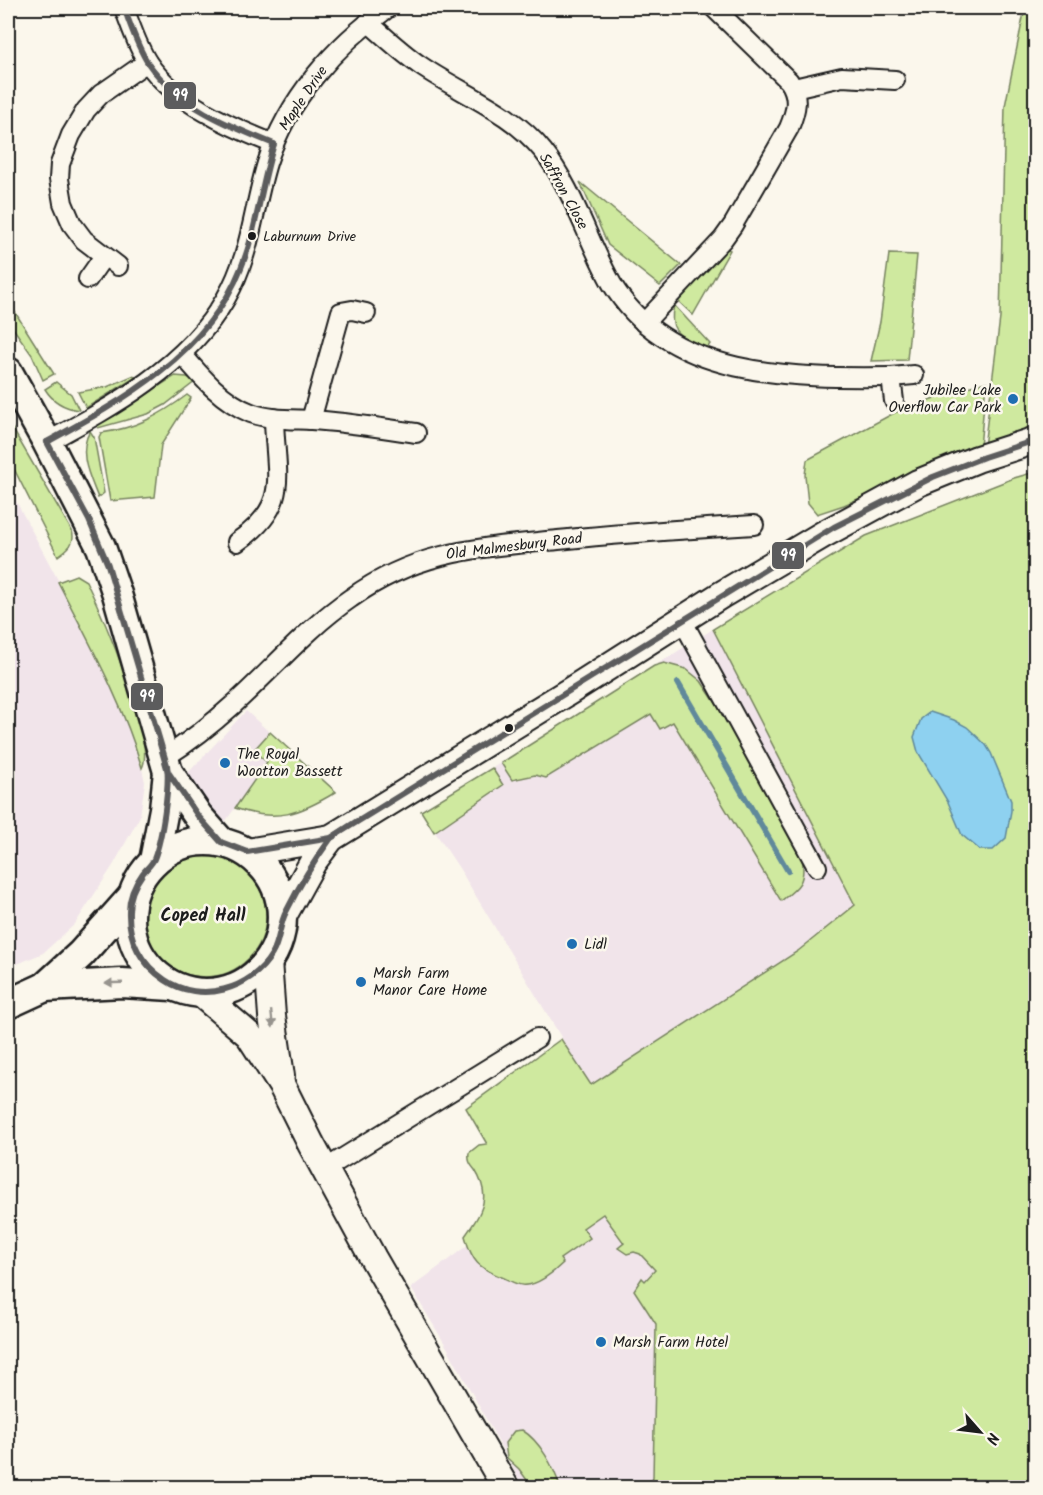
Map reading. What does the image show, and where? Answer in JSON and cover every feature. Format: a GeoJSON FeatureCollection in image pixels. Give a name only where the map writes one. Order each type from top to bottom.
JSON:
{"type":"FeatureCollection","features":[{"type":"Feature","properties":{"kind":"main road"},"geometry":{"type":"LineString","coordinates":[[8,372],[101,547],[117,594],[166,765],[198,816],[234,847],[257,860],[273,881],[280,899],[282,918],[277,945],[260,971],[238,986],[226,990],[200,993],[172,986],[122,983],[45,987]]}},
{"type":"Feature","properties":{"kind":"main road"},"geometry":{"type":"LineString","coordinates":[[282,918],[313,862],[331,838],[824,534],[901,491],[977,459],[1035,440]]}},
{"type":"Feature","properties":{"kind":"main road"},"geometry":{"type":"LineString","coordinates":[[154,861],[164,809],[166,765]]}},
{"type":"Feature","properties":{"kind":"main road"},"geometry":{"type":"LineString","coordinates":[[172,986],[151,971],[136,949],[129,924],[132,898],[142,874],[154,861],[163,853],[185,843],[197,841],[234,847],[331,838]]}},
{"type":"Feature","properties":{"kind":"main road"},"geometry":{"type":"LineString","coordinates":[[8,1004],[45,987],[81,954],[132,898]]}},
{"type":"Feature","properties":{"kind":"main road"},"geometry":{"type":"LineString","coordinates":[[268,960],[272,1016],[282,1086]]}},
{"type":"Feature","properties":{"kind":"main road"},"geometry":{"type":"LineString","coordinates":[[200,993],[249,1035],[282,1086],[423,1346],[506,1488]]}},
{"type":"Feature","properties":{"kind":"street"},"geometry":{"type":"LineString","coordinates":[[124,8],[147,62],[163,81],[181,96],[240,130],[274,144]]}},
{"type":"Feature","properties":{"kind":"street","name":"Maple Drive"},"geometry":{"type":"LineString","coordinates":[[47,442],[161,372],[203,332],[226,299],[240,270],[251,236],[266,165],[288,114],[339,50],[368,22],[388,8]]}},
{"type":"Feature","properties":{"kind":"street"},"geometry":{"type":"LineString","coordinates":[[644,323],[708,256],[733,225],[789,128],[794,115],[797,101],[794,88],[782,72],[714,8]]}},
{"type":"Feature","properties":{"kind":"street","name":"Saffron Close"},"geometry":{"type":"LineString","coordinates":[[368,22],[420,65],[501,113],[539,146],[554,166],[613,285],[644,323],[666,341],[687,351],[743,368],[800,376],[914,375]]}},
{"type":"Feature","properties":{"kind":"street"},"geometry":{"type":"LineString","coordinates":[[88,279],[111,261],[84,240],[72,224],[63,203],[58,179],[60,164],[71,135],[86,110],[101,94],[147,62]]}},
{"type":"Feature","properties":{"kind":"street"},"geometry":{"type":"LineString","coordinates":[[794,88],[842,77],[895,80]]}},
{"type":"Feature","properties":{"kind":"street"},"geometry":{"type":"LineString","coordinates":[[312,420],[317,393],[341,312],[352,310],[366,313]]}},
{"type":"Feature","properties":{"kind":"street"},"geometry":{"type":"LineString","coordinates":[[182,354],[202,378],[227,399],[253,414],[416,433]]}},
{"type":"Feature","properties":{"kind":"street"},"geometry":{"type":"LineString","coordinates":[[891,377],[894,401]]}},
{"type":"Feature","properties":{"kind":"street"},"geometry":{"type":"LineString","coordinates":[[237,542],[260,524],[274,502],[277,470],[274,418]]}},
{"type":"Feature","properties":{"kind":"street","name":"Old Malmesbury Road"},"geometry":{"type":"LineString","coordinates":[[166,765],[325,618],[349,598],[390,574],[440,555],[474,549],[591,536],[754,525]]}},
{"type":"Feature","properties":{"kind":"street"},"geometry":{"type":"LineString","coordinates":[[682,620],[817,867]]}},
{"type":"Feature","properties":{"kind":"street"},"geometry":{"type":"LineString","coordinates":[[325,1169],[537,1038]]}},
{"type":"Feature","properties":{"kind":"shaded area"},"geometry":{"type":"Polygon","coordinates":[[[8,486],[99,657],[135,738],[145,782],[140,816],[114,864],[75,924],[43,953],[8,968],[8,486]]]}},
{"type":"Feature","properties":{"kind":"shaded area"},"geometry":{"type":"Polygon","coordinates":[[[713,629],[855,905],[798,951],[590,1085],[459,868],[421,811],[713,629]]]}},
{"type":"Feature","properties":{"kind":"shaded area"},"geometry":{"type":"Polygon","coordinates":[[[246,711],[336,792],[304,809],[278,816],[253,814],[235,808],[225,822],[207,811],[187,774],[246,711]]]}},
{"type":"Feature","properties":{"kind":"shaded area"},"geometry":{"type":"Polygon","coordinates":[[[522,1204],[609,1206],[661,1273],[638,1295],[656,1324],[653,1478],[648,1487],[523,1487],[448,1349],[411,1288],[522,1204]]]}},
{"type":"Feature","properties":{"kind":"green space"},"geometry":{"type":"Polygon","coordinates":[[[1025,8],[1035,8],[1035,425],[984,447],[1000,318],[1005,106],[1025,8]]]}},
{"type":"Feature","properties":{"kind":"green space"},"geometry":{"type":"Polygon","coordinates":[[[580,182],[681,265],[660,286],[608,245],[580,182]]]}},
{"type":"Feature","properties":{"kind":"green space"},"geometry":{"type":"Polygon","coordinates":[[[726,248],[730,250],[693,315],[678,301],[726,248]]]}},
{"type":"Feature","properties":{"kind":"green space"},"geometry":{"type":"Polygon","coordinates":[[[889,254],[917,255],[907,360],[871,361],[880,322],[889,254]]]}},
{"type":"Feature","properties":{"kind":"green space"},"geometry":{"type":"Polygon","coordinates":[[[8,301],[54,374],[43,380],[32,355],[8,321],[8,301]]]}},
{"type":"Feature","properties":{"kind":"green space"},"geometry":{"type":"Polygon","coordinates":[[[674,305],[710,344],[708,347],[703,349],[678,333],[673,322],[674,305]]]}},
{"type":"Feature","properties":{"kind":"green space"},"geometry":{"type":"Polygon","coordinates":[[[132,376],[136,377],[86,408],[78,392],[107,387],[132,376]]]}},
{"type":"Feature","properties":{"kind":"green space"},"geometry":{"type":"Polygon","coordinates":[[[175,376],[187,377],[196,381],[165,405],[148,414],[98,428],[96,425],[175,376]]]}},
{"type":"Feature","properties":{"kind":"green space"},"geometry":{"type":"Polygon","coordinates":[[[56,382],[71,394],[79,410],[59,404],[48,394],[45,389],[56,382]]]}},
{"type":"Feature","properties":{"kind":"green space"},"geometry":{"type":"Polygon","coordinates":[[[986,382],[980,447],[844,505],[817,514],[808,503],[805,475],[807,460],[894,413],[956,390],[986,382]]]}},
{"type":"Feature","properties":{"kind":"green space"},"geometry":{"type":"Polygon","coordinates":[[[187,395],[191,398],[161,445],[155,497],[110,501],[99,437],[101,433],[147,420],[187,395]]]}},
{"type":"Feature","properties":{"kind":"green space"},"geometry":{"type":"Polygon","coordinates":[[[8,421],[72,531],[72,542],[58,556],[8,457],[8,421]]]}},
{"type":"Feature","properties":{"kind":"green space"},"geometry":{"type":"Polygon","coordinates":[[[90,431],[94,437],[104,493],[98,498],[86,465],[86,439],[90,431]]]}},
{"type":"Feature","properties":{"kind":"green space"},"geometry":{"type":"Polygon","coordinates":[[[1035,472],[1035,1487],[648,1487],[653,1478],[656,1324],[634,1290],[642,1278],[645,1281],[655,1270],[640,1254],[634,1252],[627,1254],[618,1248],[624,1243],[603,1214],[583,1228],[590,1238],[560,1259],[563,1263],[550,1274],[533,1284],[520,1285],[477,1263],[470,1252],[465,1236],[480,1212],[484,1196],[480,1180],[470,1162],[469,1153],[479,1145],[487,1144],[466,1108],[561,1039],[591,1085],[798,951],[855,905],[713,629],[866,536],[1014,478],[1035,472]]]}},
{"type":"Feature","properties":{"kind":"green space"},"geometry":{"type":"Polygon","coordinates":[[[76,575],[86,581],[103,619],[135,705],[145,753],[142,768],[115,696],[58,582],[76,575]]]}},
{"type":"Feature","properties":{"kind":"green space"},"geometry":{"type":"Polygon","coordinates":[[[664,663],[686,669],[701,681],[721,711],[802,858],[803,873],[800,883],[781,901],[673,722],[660,729],[651,714],[546,778],[535,775],[512,780],[501,763],[654,666],[664,663]]]}},
{"type":"Feature","properties":{"kind":"green space"},"geometry":{"type":"Polygon","coordinates":[[[270,732],[336,792],[311,806],[287,814],[263,815],[235,808],[267,762],[253,751],[270,732]]]}},
{"type":"Feature","properties":{"kind":"green space"},"geometry":{"type":"Polygon","coordinates":[[[492,768],[503,785],[434,832],[421,811],[492,768]]]}},
{"type":"Feature","properties":{"kind":"green space"},"geometry":{"type":"Polygon","coordinates":[[[205,855],[228,860],[239,865],[248,873],[256,882],[261,893],[266,916],[261,939],[256,950],[248,959],[239,967],[228,972],[205,977],[182,972],[171,967],[162,959],[154,950],[149,939],[144,916],[149,893],[154,882],[162,873],[171,865],[182,860],[205,855]]]}},
{"type":"Feature","properties":{"kind":"green space"},"geometry":{"type":"Polygon","coordinates":[[[522,1430],[546,1455],[560,1487],[532,1487],[519,1469],[507,1458],[505,1443],[514,1431],[522,1430]]]}},
{"type":"Feature","properties":{"kind":"water"},"geometry":{"type":"Polygon","coordinates":[[[930,712],[967,727],[991,753],[1011,801],[1006,838],[993,850],[980,850],[962,835],[948,802],[918,752],[914,737],[921,719],[930,712]]]}},
{"type":"Feature","properties":{"kind":"waterway"},"geometry":{"type":"LineString","coordinates":[[678,683],[788,871]]}},
{"type":"Feature","properties":{"kind":"transit line","name":"99"},"geometry":{"type":"LineString","coordinates":[[124,8],[134,36],[148,63],[174,91],[222,122],[274,144]]}},
{"type":"Feature","properties":{"kind":"transit line","name":"99"},"geometry":{"type":"LineString","coordinates":[[47,442],[105,409],[160,372],[207,326],[226,298],[241,268],[274,144]]}},
{"type":"Feature","properties":{"kind":"transit line","name":"99"},"geometry":{"type":"LineString","coordinates":[[47,442],[89,520],[108,565],[167,765],[166,799],[157,850],[153,861],[133,891],[129,911],[131,932],[143,959],[157,974],[179,987],[209,992],[224,990],[238,984],[251,977],[263,966],[275,949],[284,917],[301,883],[331,838],[834,527],[933,477],[1036,440]]}},
{"type":"Feature","properties":{"kind":"transit line","name":"99"},"geometry":{"type":"LineString","coordinates":[[160,744],[168,772],[198,816],[221,842],[247,852],[331,838],[357,821]]}},
{"type":"Feature","properties":{"kind":"place","name":"Laburnum Drive"},"geometry":{"type":"Point","coordinates":[252,236]}},
{"type":"Feature","properties":{"kind":"place","name":"Jubilee Lake Overflow Car Park"},"geometry":{"type":"Point","coordinates":[1013,399]}},
{"type":"Feature","properties":{"kind":"place","name":"The Royal Wootton Bassett"},"geometry":{"type":"Point","coordinates":[225,763]}},
{"type":"Feature","properties":{"kind":"place","name":"Lidl"},"geometry":{"type":"Point","coordinates":[572,944]}},
{"type":"Feature","properties":{"kind":"place","name":"Marsh Farm Manor Care Home"},"geometry":{"type":"Point","coordinates":[361,982]}},
{"type":"Feature","properties":{"kind":"place","name":"Marsh Farm Hotel"},"geometry":{"type":"Point","coordinates":[601,1342]}},
{"type":"Feature","properties":{"kind":"district","name":"Coped Hall"},"geometry":{"type":"Point","coordinates":[203,915]}}]}
